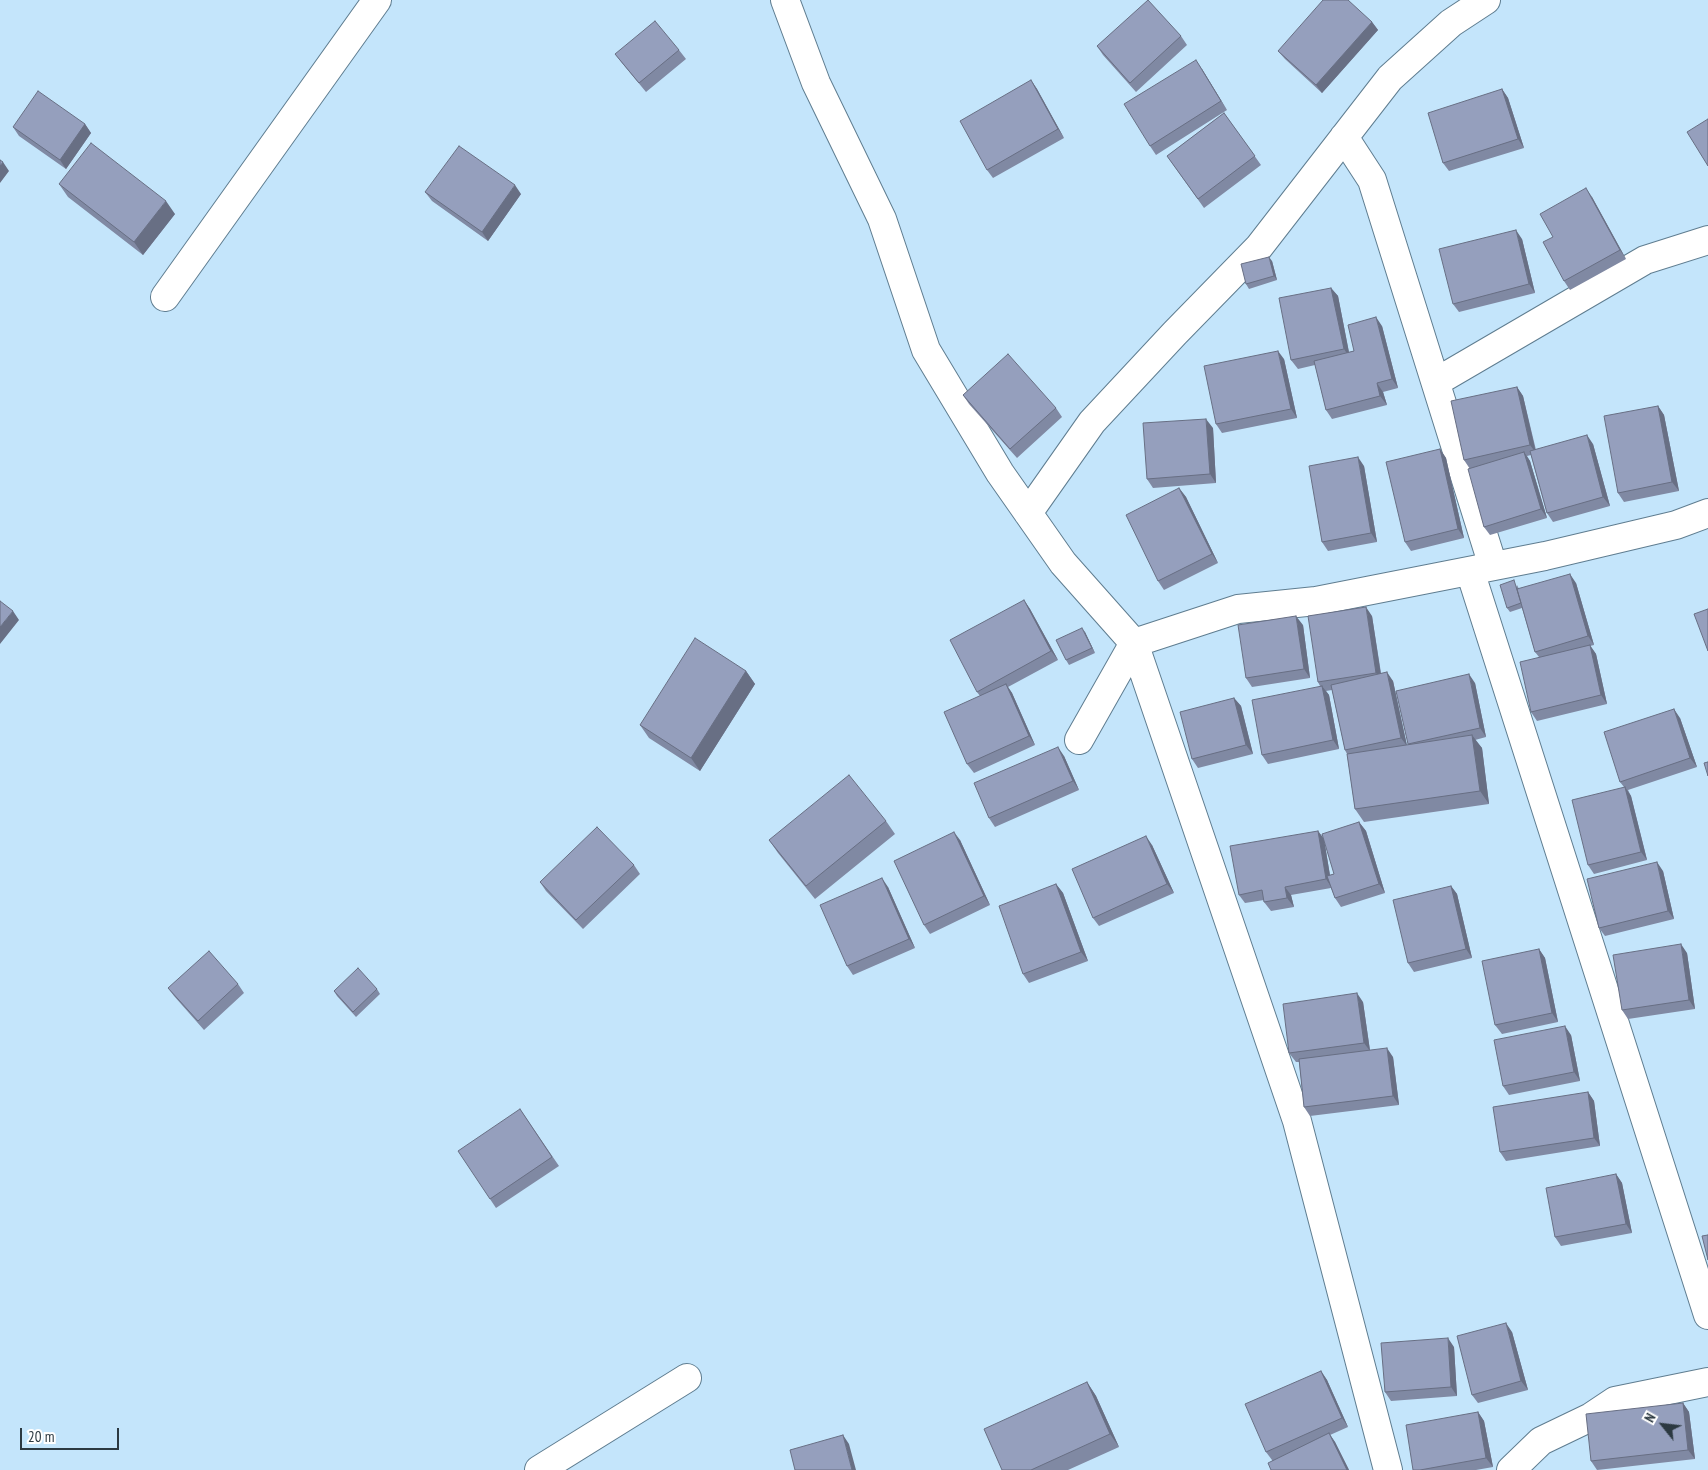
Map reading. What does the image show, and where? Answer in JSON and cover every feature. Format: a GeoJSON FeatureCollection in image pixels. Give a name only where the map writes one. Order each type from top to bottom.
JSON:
{"type":"FeatureCollection","features":[{"type":"Feature","properties":{"kind":"street"},"geometry":{"type":"LineString","coordinates":[[165,297],[377,0]]}},
{"type":"Feature","properties":{"kind":"street"},"geometry":{"type":"LineString","coordinates":[[785,0],[816,82],[882,219],[926,350],[1000,473],[1063,563],[1134,643],[1297,1121],[1388,1470]]}},
{"type":"Feature","properties":{"kind":"street"},"geometry":{"type":"LineString","coordinates":[[1028,513],[1092,422],[1259,247],[1390,78],[1451,23],[1486,0]]}},
{"type":"Feature","properties":{"kind":"street"},"geometry":{"type":"LineString","coordinates":[[1344,137],[1372,180],[1436,382],[1482,568],[1708,1315]]}},
{"type":"Feature","properties":{"kind":"street"},"geometry":{"type":"LineString","coordinates":[[1436,382],[1646,260],[1708,240]]}},
{"type":"Feature","properties":{"kind":"street"},"geometry":{"type":"LineString","coordinates":[[1079,740],[1134,643],[1238,609],[1316,600],[1545,556],[1676,525],[1708,513]]}},
{"type":"Feature","properties":{"kind":"street"},"geometry":{"type":"LineString","coordinates":[[539,1470],[687,1378]]}},
{"type":"Feature","properties":{"kind":"street"},"geometry":{"type":"LineString","coordinates":[[1511,1470],[1542,1441],[1591,1417],[1616,1401],[1708,1382]]}},
{"type":"Feature","properties":{"kind":"building"},"geometry":{"type":"Polygon","coordinates":[[[1148,0],[1181,36],[1130,83],[1097,46],[1148,0]]]}},
{"type":"Feature","properties":{"kind":"building"},"geometry":{"type":"Polygon","coordinates":[[[1323,0],[1348,0],[1372,22],[1316,85],[1278,51],[1323,0]]]}},
{"type":"Feature","properties":{"kind":"building"},"geometry":{"type":"Polygon","coordinates":[[[655,21],[679,50],[639,83],[615,54],[655,21]]]}},
{"type":"Feature","properties":{"kind":"building"},"geometry":{"type":"Polygon","coordinates":[[[1196,60],[1221,101],[1150,146],[1124,104],[1196,60]]]}},
{"type":"Feature","properties":{"kind":"building"},"geometry":{"type":"Polygon","coordinates":[[[1031,80],[1058,129],[987,170],[960,121],[1031,80]]]}},
{"type":"Feature","properties":{"kind":"building"},"geometry":{"type":"Polygon","coordinates":[[[1502,89],[1518,139],[1443,163],[1428,113],[1502,89]]]}},
{"type":"Feature","properties":{"kind":"building"},"geometry":{"type":"Polygon","coordinates":[[[38,91],[85,124],[60,160],[13,127],[38,91]]]}},
{"type":"Feature","properties":{"kind":"building"},"geometry":{"type":"Polygon","coordinates":[[[1224,113],[1255,156],[1198,199],[1167,156],[1224,113]]]}},
{"type":"Feature","properties":{"kind":"building"},"geometry":{"type":"Polygon","coordinates":[[[1708,119],[1708,166],[1687,132],[1708,119]]]}},
{"type":"Feature","properties":{"kind":"building"},"geometry":{"type":"Polygon","coordinates":[[[91,143],[166,201],[134,242],[59,184],[91,143]]]}},
{"type":"Feature","properties":{"kind":"building"},"geometry":{"type":"Polygon","coordinates":[[[459,146],[515,185],[482,232],[425,192],[459,146]]]}},
{"type":"Feature","properties":{"kind":"building"},"geometry":{"type":"Polygon","coordinates":[[[1586,188],[1620,250],[1564,281],[1543,242],[1553,237],[1540,214],[1586,188]]]}},
{"type":"Feature","properties":{"kind":"building"},"geometry":{"type":"Polygon","coordinates":[[[1516,230],[1529,284],[1453,304],[1439,249],[1516,230]]]}},
{"type":"Feature","properties":{"kind":"building"},"geometry":{"type":"Polygon","coordinates":[[[1269,257],[1274,276],[1246,284],[1241,264],[1269,257]]]}},
{"type":"Feature","properties":{"kind":"building"},"geometry":{"type":"Polygon","coordinates":[[[1331,288],[1344,349],[1291,360],[1279,298],[1331,288]]]}},
{"type":"Feature","properties":{"kind":"building"},"geometry":{"type":"Polygon","coordinates":[[[1376,317],[1392,379],[1377,383],[1380,396],[1326,410],[1314,361],[1354,351],[1348,325],[1376,317]]]}},
{"type":"Feature","properties":{"kind":"building"},"geometry":{"type":"Polygon","coordinates":[[[1278,351],[1291,409],[1216,424],[1204,366],[1278,351]]]}},
{"type":"Feature","properties":{"kind":"building"},"geometry":{"type":"Polygon","coordinates":[[[1008,354],[1056,408],[1010,449],[963,395],[1008,354]]]}},
{"type":"Feature","properties":{"kind":"building"},"geometry":{"type":"Polygon","coordinates":[[[1517,387],[1530,445],[1464,460],[1451,401],[1517,387]]]}},
{"type":"Feature","properties":{"kind":"building"},"geometry":{"type":"Polygon","coordinates":[[[1658,406],[1672,482],[1618,493],[1604,416],[1658,406]]]}},
{"type":"Feature","properties":{"kind":"building"},"geometry":{"type":"Polygon","coordinates":[[[1206,419],[1210,474],[1147,479],[1143,423],[1206,419]]]}},
{"type":"Feature","properties":{"kind":"building"},"geometry":{"type":"Polygon","coordinates":[[[1587,435],[1603,497],[1547,513],[1530,451],[1587,435]]]}},
{"type":"Feature","properties":{"kind":"building"},"geometry":{"type":"Polygon","coordinates":[[[1440,449],[1458,529],[1405,542],[1386,462],[1440,449]]]}},
{"type":"Feature","properties":{"kind":"building"},"geometry":{"type":"Polygon","coordinates":[[[1524,452],[1541,509],[1484,527],[1468,469],[1524,452]]]}},
{"type":"Feature","properties":{"kind":"building"},"geometry":{"type":"Polygon","coordinates":[[[1358,457],[1371,533],[1322,542],[1309,466],[1358,457]]]}},
{"type":"Feature","properties":{"kind":"building"},"geometry":{"type":"Polygon","coordinates":[[[1179,488],[1212,554],[1158,581],[1126,515],[1179,488]]]}},
{"type":"Feature","properties":{"kind":"building"},"geometry":{"type":"Polygon","coordinates":[[[1570,574],[1588,636],[1535,652],[1517,589],[1570,574]]]}},
{"type":"Feature","properties":{"kind":"building"},"geometry":{"type":"Polygon","coordinates":[[[1514,580],[1521,603],[1507,608],[1500,585],[1514,580]]]}},
{"type":"Feature","properties":{"kind":"building"},"geometry":{"type":"Polygon","coordinates":[[[1024,600],[1051,651],[977,692],[950,640],[1024,600]]]}},
{"type":"Feature","properties":{"kind":"building"},"geometry":{"type":"Polygon","coordinates":[[[0,601],[13,611],[0,627],[0,601]]]}},
{"type":"Feature","properties":{"kind":"building"},"geometry":{"type":"Polygon","coordinates":[[[1366,607],[1376,673],[1318,682],[1308,616],[1366,607]]]}},
{"type":"Feature","properties":{"kind":"building"},"geometry":{"type":"Polygon","coordinates":[[[1708,609],[1708,651],[1694,614],[1708,609]]]}},
{"type":"Feature","properties":{"kind":"building"},"geometry":{"type":"Polygon","coordinates":[[[1296,616],[1304,669],[1246,678],[1238,625],[1296,616]]]}},
{"type":"Feature","properties":{"kind":"building"},"geometry":{"type":"Polygon","coordinates":[[[1082,628],[1092,648],[1066,660],[1056,640],[1082,628]]]}},
{"type":"Feature","properties":{"kind":"building"},"geometry":{"type":"Polygon","coordinates":[[[695,638],[746,671],[691,758],[640,725],[695,638]]]}},
{"type":"Feature","properties":{"kind":"building"},"geometry":{"type":"Polygon","coordinates":[[[1590,645],[1601,695],[1531,712],[1520,662],[1590,645]]]}},
{"type":"Feature","properties":{"kind":"building"},"geometry":{"type":"Polygon","coordinates":[[[1387,672],[1401,738],[1345,750],[1331,685],[1387,672]]]}},
{"type":"Feature","properties":{"kind":"building"},"geometry":{"type":"Polygon","coordinates":[[[1469,674],[1480,728],[1408,744],[1396,691],[1469,674]]]}},
{"type":"Feature","properties":{"kind":"building"},"geometry":{"type":"Polygon","coordinates":[[[1006,684],[1029,736],[967,764],[944,712],[1006,684]]]}},
{"type":"Feature","properties":{"kind":"building"},"geometry":{"type":"Polygon","coordinates":[[[1322,686],[1333,740],[1262,755],[1252,700],[1322,686]]]}},
{"type":"Feature","properties":{"kind":"building"},"geometry":{"type":"Polygon","coordinates":[[[1234,698],[1246,745],[1192,759],[1180,712],[1234,698]]]}},
{"type":"Feature","properties":{"kind":"building"},"geometry":{"type":"Polygon","coordinates":[[[1674,709],[1690,758],[1620,782],[1604,732],[1674,709]]]}},
{"type":"Feature","properties":{"kind":"building"},"geometry":{"type":"Polygon","coordinates":[[[1472,735],[1480,791],[1355,809],[1347,754],[1472,735]]]}},
{"type":"Feature","properties":{"kind":"building"},"geometry":{"type":"Polygon","coordinates":[[[1058,747],[1073,781],[989,818],[974,783],[1058,747]]]}},
{"type":"Feature","properties":{"kind":"building"},"geometry":{"type":"Polygon","coordinates":[[[1708,762],[1708,776],[1704,763],[1708,762]]]}},
{"type":"Feature","properties":{"kind":"building"},"geometry":{"type":"Polygon","coordinates":[[[849,775],[886,821],[806,886],[769,840],[849,775]]]}},
{"type":"Feature","properties":{"kind":"building"},"geometry":{"type":"Polygon","coordinates":[[[1625,787],[1641,852],[1588,865],[1572,800],[1625,787]]]}},
{"type":"Feature","properties":{"kind":"building"},"geometry":{"type":"Polygon","coordinates":[[[1359,822],[1379,884],[1335,898],[1327,876],[1334,874],[1322,834],[1359,822]]]}},
{"type":"Feature","properties":{"kind":"building"},"geometry":{"type":"Polygon","coordinates":[[[597,827],[634,865],[576,920],[540,882],[597,827]]]}},
{"type":"Feature","properties":{"kind":"building"},"geometry":{"type":"Polygon","coordinates":[[[1318,831],[1326,879],[1285,887],[1287,898],[1264,902],[1262,890],[1239,895],[1230,846],[1318,831]]]}},
{"type":"Feature","properties":{"kind":"building"},"geometry":{"type":"Polygon","coordinates":[[[954,832],[984,896],[924,925],[894,861],[954,832]]]}},
{"type":"Feature","properties":{"kind":"building"},"geometry":{"type":"Polygon","coordinates":[[[1146,836],[1167,884],[1093,918],[1072,869],[1146,836]]]}},
{"type":"Feature","properties":{"kind":"building"},"geometry":{"type":"Polygon","coordinates":[[[1657,862],[1668,911],[1599,928],[1587,879],[1657,862]]]}},
{"type":"Feature","properties":{"kind":"building"},"geometry":{"type":"Polygon","coordinates":[[[882,878],[909,939],[847,966],[820,905],[882,878]]]}},
{"type":"Feature","properties":{"kind":"building"},"geometry":{"type":"Polygon","coordinates":[[[1056,884],[1081,952],[1023,974],[999,906],[1056,884]]]}},
{"type":"Feature","properties":{"kind":"building"},"geometry":{"type":"Polygon","coordinates":[[[1451,886],[1466,949],[1408,963],[1393,900],[1451,886]]]}},
{"type":"Feature","properties":{"kind":"building"},"geometry":{"type":"Polygon","coordinates":[[[1681,944],[1689,1000],[1622,1010],[1613,955],[1681,944]]]}},
{"type":"Feature","properties":{"kind":"building"},"geometry":{"type":"Polygon","coordinates":[[[1539,949],[1552,1013],[1495,1025],[1482,961],[1539,949]]]}},
{"type":"Feature","properties":{"kind":"building"},"geometry":{"type":"Polygon","coordinates":[[[209,951],[238,984],[198,1021],[168,988],[209,951]]]}},
{"type":"Feature","properties":{"kind":"building"},"geometry":{"type":"Polygon","coordinates":[[[358,968],[377,989],[353,1012],[334,991],[358,968]]]}},
{"type":"Feature","properties":{"kind":"building"},"geometry":{"type":"Polygon","coordinates":[[[1357,993],[1364,1043],[1289,1053],[1283,1004],[1357,993]]]}},
{"type":"Feature","properties":{"kind":"building"},"geometry":{"type":"Polygon","coordinates":[[[1565,1026],[1574,1072],[1503,1086],[1494,1040],[1565,1026]]]}},
{"type":"Feature","properties":{"kind":"building"},"geometry":{"type":"Polygon","coordinates":[[[1387,1048],[1393,1096],[1304,1107],[1299,1059],[1387,1048]]]}},
{"type":"Feature","properties":{"kind":"building"},"geometry":{"type":"Polygon","coordinates":[[[1588,1092],[1594,1138],[1500,1152],[1493,1107],[1588,1092]]]}},
{"type":"Feature","properties":{"kind":"building"},"geometry":{"type":"Polygon","coordinates":[[[520,1109],[552,1157],[490,1199],[458,1151],[520,1109]]]}},
{"type":"Feature","properties":{"kind":"building"},"geometry":{"type":"Polygon","coordinates":[[[1616,1174],[1626,1224],[1555,1237],[1546,1188],[1616,1174]]]}},
{"type":"Feature","properties":{"kind":"building"},"geometry":{"type":"Polygon","coordinates":[[[1708,1235],[1708,1260],[1702,1236],[1708,1235]]]}},
{"type":"Feature","properties":{"kind":"building"},"geometry":{"type":"Polygon","coordinates":[[[1506,1323],[1521,1381],[1472,1395],[1457,1336],[1506,1323]]]}},
{"type":"Feature","properties":{"kind":"building"},"geometry":{"type":"Polygon","coordinates":[[[1448,1338],[1451,1387],[1385,1392],[1381,1343],[1448,1338]]]}},
{"type":"Feature","properties":{"kind":"building"},"geometry":{"type":"Polygon","coordinates":[[[1321,1371],[1342,1418],[1266,1452],[1245,1404],[1321,1371]]]}},
{"type":"Feature","properties":{"kind":"building"},"geometry":{"type":"Polygon","coordinates":[[[1087,1382],[1110,1434],[1031,1470],[1002,1470],[984,1429],[1087,1382]]]}},
{"type":"Feature","properties":{"kind":"building"},"geometry":{"type":"Polygon","coordinates":[[[1683,1403],[1688,1450],[1591,1461],[1586,1414],[1683,1403]]]}},
{"type":"Feature","properties":{"kind":"building"},"geometry":{"type":"Polygon","coordinates":[[[1478,1412],[1486,1458],[1413,1470],[1406,1425],[1478,1412]]]}},
{"type":"Feature","properties":{"kind":"building"},"geometry":{"type":"Polygon","coordinates":[[[1329,1433],[1347,1470],[1271,1470],[1268,1463],[1329,1433]]]}},
{"type":"Feature","properties":{"kind":"building"},"geometry":{"type":"Polygon","coordinates":[[[843,1435],[852,1470],[795,1470],[790,1450],[843,1435]]]}}]}
